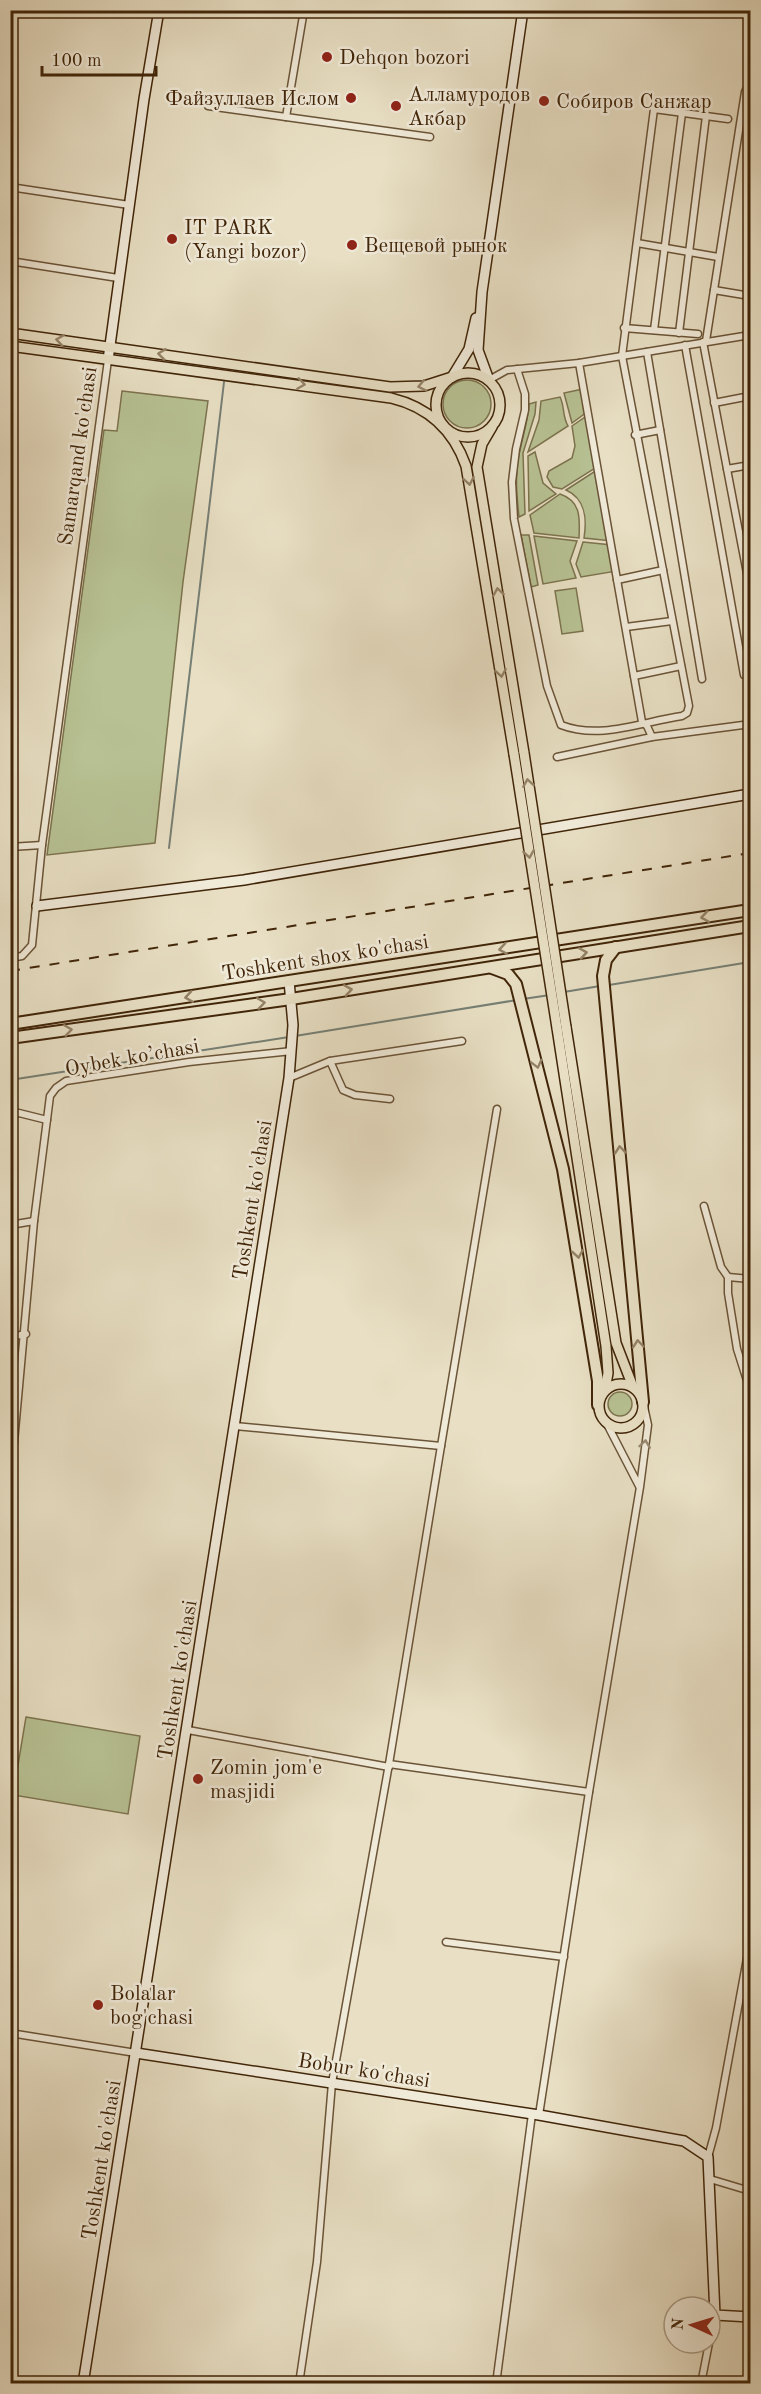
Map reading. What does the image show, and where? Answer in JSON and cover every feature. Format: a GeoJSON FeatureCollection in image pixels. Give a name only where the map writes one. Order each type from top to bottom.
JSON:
{"type":"FeatureCollection","features":[{"type":"Feature","properties":{"kind":"highway","name":"Toshkent shox ko'chasi"},"geometry":{"type":"LineString","coordinates":[[10,1024],[750,910]]}},
{"type":"Feature","properties":{"kind":"highway","name":"Toshkent shox ko'chasi"},"geometry":{"type":"LineString","coordinates":[[10,1038],[291,999],[748,926]]}},
{"type":"Feature","properties":{"kind":"highway"},"geometry":{"type":"LineString","coordinates":[[616,947],[606,960],[603,976],[643,1402]]}},
{"type":"Feature","properties":{"kind":"highway"},"geometry":{"type":"LineString","coordinates":[[489,967],[508,975],[518,990],[563,1169],[598,1381],[598,1405]]}},
{"type":"Feature","properties":{"kind":"main road"},"geometry":{"type":"LineString","coordinates":[[10,333],[402,388],[424,386],[474,373],[489,380],[498,394],[500,406],[482,444],[477,467],[562,1028],[616,1343],[633,1387],[643,1402],[641,1416],[632,1426],[619,1429],[607,1424],[602,1418],[598,1405],[609,1373],[562,1028]]}},
{"type":"Feature","properties":{"kind":"main road"},"geometry":{"type":"LineString","coordinates":[[10,346],[391,398],[423,410],[456,435],[469,437],[481,434],[492,427]]}},
{"type":"Feature","properties":{"kind":"main road"},"geometry":{"type":"LineString","coordinates":[[452,377],[443,385],[436,401],[439,419],[461,453],[469,479],[519,754]]}},
{"type":"Feature","properties":{"kind":"main road"},"geometry":{"type":"LineString","coordinates":[[605,1390],[620,1383],[633,1387]]}},
{"type":"Feature","properties":{"kind":"street","name":"Samarqand ko'chasi"},"geometry":{"type":"LineString","coordinates":[[10,958],[22,956],[32,945],[42,845],[118,278],[159,10]]}},
{"type":"Feature","properties":{"kind":"street"},"geometry":{"type":"LineString","coordinates":[[286,117],[304,10]]}},
{"type":"Feature","properties":{"kind":"street"},"geometry":{"type":"LineString","coordinates":[[523,10],[482,292],[478,350],[489,380],[507,370],[579,363],[750,335]]}},
{"type":"Feature","properties":{"kind":"street"},"geometry":{"type":"LineString","coordinates":[[750,82],[745,92],[705,342],[714,403],[750,586]]}},
{"type":"Feature","properties":{"kind":"street"},"geometry":{"type":"LineString","coordinates":[[208,106],[430,136]]}},
{"type":"Feature","properties":{"kind":"street"},"geometry":{"type":"LineString","coordinates":[[517,369],[525,402],[512,482],[514,519],[547,686],[561,724],[579,732],[616,730],[687,713],[689,706],[635,435],[622,356],[654,109],[728,119]]}},
{"type":"Feature","properties":{"kind":"street"},"geometry":{"type":"LineString","coordinates":[[654,330],[682,113]]}},
{"type":"Feature","properties":{"kind":"street"},"geometry":{"type":"LineString","coordinates":[[679,333],[706,116]]}},
{"type":"Feature","properties":{"kind":"street"},"geometry":{"type":"LineString","coordinates":[[10,187],[129,205]]}},
{"type":"Feature","properties":{"kind":"street"},"geometry":{"type":"LineString","coordinates":[[637,243],[718,257]]}},
{"type":"Feature","properties":{"kind":"street"},"geometry":{"type":"LineString","coordinates":[[10,261],[118,278]]}},
{"type":"Feature","properties":{"kind":"street"},"geometry":{"type":"LineString","coordinates":[[714,290],[750,296]]}},
{"type":"Feature","properties":{"kind":"street"},"geometry":{"type":"LineString","coordinates":[[452,377],[469,349],[482,292]]}},
{"type":"Feature","properties":{"kind":"street"},"geometry":{"type":"LineString","coordinates":[[624,328],[698,334]]}},
{"type":"Feature","properties":{"kind":"street"},"geometry":{"type":"LineString","coordinates":[[685,345],[744,675]]}},
{"type":"Feature","properties":{"kind":"street"},"geometry":{"type":"LineString","coordinates":[[647,352],[702,679]]}},
{"type":"Feature","properties":{"kind":"street"},"geometry":{"type":"LineString","coordinates":[[579,363],[642,722],[647,726],[652,737]]}},
{"type":"Feature","properties":{"kind":"street"},"geometry":{"type":"LineString","coordinates":[[714,403],[750,396]]}},
{"type":"Feature","properties":{"kind":"street"},"geometry":{"type":"LineString","coordinates":[[635,435],[660,430]]}},
{"type":"Feature","properties":{"kind":"street"},"geometry":{"type":"LineString","coordinates":[[727,469],[750,465]]}},
{"type":"Feature","properties":{"kind":"street"},"geometry":{"type":"LineString","coordinates":[[617,580],[663,570]]}},
{"type":"Feature","properties":{"kind":"street"},"geometry":{"type":"LineString","coordinates":[[626,627],[672,621]]}},
{"type":"Feature","properties":{"kind":"street"},"geometry":{"type":"LineString","coordinates":[[634,676],[681,666]]}},
{"type":"Feature","properties":{"kind":"street"},"geometry":{"type":"LineString","coordinates":[[557,757],[652,737],[743,725],[750,728]]}},
{"type":"Feature","properties":{"kind":"street"},"geometry":{"type":"LineString","coordinates":[[37,906],[244,880],[750,794]]}},
{"type":"Feature","properties":{"kind":"street"},"geometry":{"type":"LineString","coordinates":[[10,847],[42,845]]}},
{"type":"Feature","properties":{"kind":"street"},"geometry":{"type":"LineString","coordinates":[[748,926],[750,945]]}},
{"type":"Feature","properties":{"kind":"street","name":"Toshkent ko'chasi"},"geometry":{"type":"LineString","coordinates":[[83,2384],[188,1730],[289,1078],[293,1025],[289,981]]}},
{"type":"Feature","properties":{"kind":"street"},"geometry":{"type":"LineString","coordinates":[[289,1078],[330,1061],[462,1041]]}},
{"type":"Feature","properties":{"kind":"street","name":"Oybek ko’chasi"},"geometry":{"type":"LineString","coordinates":[[10,1486],[26,1334],[34,1221],[50,1096],[66,1081],[292,1047]]}},
{"type":"Feature","properties":{"kind":"street"},"geometry":{"type":"LineString","coordinates":[[330,1061],[340,1086],[348,1093],[390,1099]]}},
{"type":"Feature","properties":{"kind":"street"},"geometry":{"type":"LineString","coordinates":[[299,2384],[317,2262],[332,2083],[389,1765],[497,1109]]}},
{"type":"Feature","properties":{"kind":"street"},"geometry":{"type":"LineString","coordinates":[[10,1115],[19,1113],[47,1120]]}},
{"type":"Feature","properties":{"kind":"street"},"geometry":{"type":"LineString","coordinates":[[704,1206],[721,1267],[728,1277],[728,1293],[737,1349],[750,1390]]}},
{"type":"Feature","properties":{"kind":"street"},"geometry":{"type":"LineString","coordinates":[[10,1225],[34,1221]]}},
{"type":"Feature","properties":{"kind":"street"},"geometry":{"type":"LineString","coordinates":[[728,1277],[750,1279]]}},
{"type":"Feature","properties":{"kind":"street"},"geometry":{"type":"LineString","coordinates":[[10,1337],[26,1334]]}},
{"type":"Feature","properties":{"kind":"street"},"geometry":{"type":"LineString","coordinates":[[496,2384],[536,2115],[564,1957],[588,1792],[640,1487],[648,1425],[643,1402]]}},
{"type":"Feature","properties":{"kind":"street"},"geometry":{"type":"LineString","coordinates":[[607,1424],[640,1487]]}},
{"type":"Feature","properties":{"kind":"street"},"geometry":{"type":"LineString","coordinates":[[235,1426],[441,1446]]}},
{"type":"Feature","properties":{"kind":"street"},"geometry":{"type":"LineString","coordinates":[[188,1730],[389,1765],[588,1792]]}},
{"type":"Feature","properties":{"kind":"street"},"geometry":{"type":"LineString","coordinates":[[446,1942],[564,1957]]}},
{"type":"Feature","properties":{"kind":"street"},"geometry":{"type":"LineString","coordinates":[[714,2295],[708,2157],[716,2128],[750,1942]]}},
{"type":"Feature","properties":{"kind":"street","name":"Bobur ko'chasi"},"geometry":{"type":"LineString","coordinates":[[10,2033],[536,2115],[684,2141],[708,2157]]}},
{"type":"Feature","properties":{"kind":"street"},"geometry":{"type":"LineString","coordinates":[[710,2179],[750,2191]]}},
{"type":"Feature","properties":{"kind":"street"},"geometry":{"type":"LineString","coordinates":[[722,2315],[750,2317]]}},
{"type":"Feature","properties":{"kind":"street"},"geometry":{"type":"LineString","coordinates":[[701,2384],[707,2355]]}},
{"type":"Feature","properties":{"kind":"green space"},"geometry":{"type":"Polygon","coordinates":[[[467,380],[484,387],[491,404],[484,421],[467,428],[450,421],[443,404],[450,387],[467,380]]]}},
{"type":"Feature","properties":{"kind":"green space"},"geometry":{"type":"Polygon","coordinates":[[[583,389],[587,412],[572,423],[564,393],[583,389]]]}},
{"type":"Feature","properties":{"kind":"green space"},"geometry":{"type":"Polygon","coordinates":[[[122,391],[208,401],[183,582],[155,843],[47,855],[104,430],[117,431],[122,391]]]}},
{"type":"Feature","properties":{"kind":"green space"},"geometry":{"type":"Polygon","coordinates":[[[560,397],[568,426],[528,452],[539,420],[541,401],[560,397]]]}},
{"type":"Feature","properties":{"kind":"green space"},"geometry":{"type":"Polygon","coordinates":[[[536,402],[535,414],[523,453],[525,514],[519,517],[516,481],[518,460],[529,404],[536,402]]]}},
{"type":"Feature","properties":{"kind":"green space"},"geometry":{"type":"Polygon","coordinates":[[[588,415],[597,467],[562,489],[553,487],[547,477],[549,471],[572,458],[575,446],[572,426],[588,415]]]}},
{"type":"Feature","properties":{"kind":"green space"},"geometry":{"type":"Polygon","coordinates":[[[535,452],[543,483],[556,494],[529,511],[528,456],[535,452]]]}},
{"type":"Feature","properties":{"kind":"green space"},"geometry":{"type":"Polygon","coordinates":[[[597,470],[612,541],[584,538],[584,510],[578,499],[566,490],[597,470]]]}},
{"type":"Feature","properties":{"kind":"green space"},"geometry":{"type":"Polygon","coordinates":[[[560,494],[576,506],[579,517],[579,538],[534,533],[530,515],[560,494]]]}},
{"type":"Feature","properties":{"kind":"green space"},"geometry":{"type":"Polygon","coordinates":[[[521,535],[529,535],[538,585],[531,587],[521,535]]]}},
{"type":"Feature","properties":{"kind":"green space"},"geometry":{"type":"Polygon","coordinates":[[[534,536],[577,541],[570,561],[576,578],[543,584],[534,536]]]}},
{"type":"Feature","properties":{"kind":"green space"},"geometry":{"type":"Polygon","coordinates":[[[583,542],[612,545],[617,571],[581,577],[576,564],[583,542]]]}},
{"type":"Feature","properties":{"kind":"green space"},"geometry":{"type":"Polygon","coordinates":[[[576,588],[583,631],[562,634],[555,591],[576,588]]]}},
{"type":"Feature","properties":{"kind":"green space"},"geometry":{"type":"Polygon","coordinates":[[[620,1392],[628,1396],[632,1404],[628,1412],[620,1416],[612,1412],[608,1404],[612,1396],[620,1392]]]}},
{"type":"Feature","properties":{"kind":"green space"},"geometry":{"type":"Polygon","coordinates":[[[26,1717],[140,1736],[128,1814],[13,1795],[26,1717]]]}},
{"type":"Feature","properties":{"kind":"waterway"},"geometry":{"type":"LineString","coordinates":[[169,848],[224,382]]}},
{"type":"Feature","properties":{"kind":"waterway"},"geometry":{"type":"LineString","coordinates":[[609,985],[750,962]]}},
{"type":"Feature","properties":{"kind":"waterway"},"geometry":{"type":"LineString","coordinates":[[564,992],[600,986]]}},
{"type":"Feature","properties":{"kind":"waterway"},"geometry":{"type":"LineString","coordinates":[[523,999],[550,995]]}},
{"type":"Feature","properties":{"kind":"waterway"},"geometry":{"type":"LineString","coordinates":[[295,1036],[517,1000]]}},
{"type":"Feature","properties":{"kind":"waterway"},"geometry":{"type":"LineString","coordinates":[[10,1080],[289,1037]]}},
{"type":"Feature","properties":{"kind":"railway"},"geometry":{"type":"LineString","coordinates":[[10,971],[750,853]]}},
{"type":"Feature","properties":{"kind":"place","name":"Dehqon bozori"},"geometry":{"type":"Point","coordinates":[327,57]}},
{"type":"Feature","properties":{"kind":"place","name":"Файзуллаев Ислом"},"geometry":{"type":"Point","coordinates":[351,98]}},
{"type":"Feature","properties":{"kind":"place","name":"Собиров Санжар"},"geometry":{"type":"Point","coordinates":[544,101]}},
{"type":"Feature","properties":{"kind":"place","name":"Алламуродов Акбар"},"geometry":{"type":"Point","coordinates":[396,106]}},
{"type":"Feature","properties":{"kind":"place","name":"IT PARK (Yangi bozor)"},"geometry":{"type":"Point","coordinates":[172,239]}},
{"type":"Feature","properties":{"kind":"place","name":"Вещевой рынок"},"geometry":{"type":"Point","coordinates":[352,245]}},
{"type":"Feature","properties":{"kind":"place","name":"Zomin jom'e masjidi"},"geometry":{"type":"Point","coordinates":[198,1779]}},
{"type":"Feature","properties":{"kind":"place","name":"Bolalar bog'chasi"},"geometry":{"type":"Point","coordinates":[98,2005]}}]}
